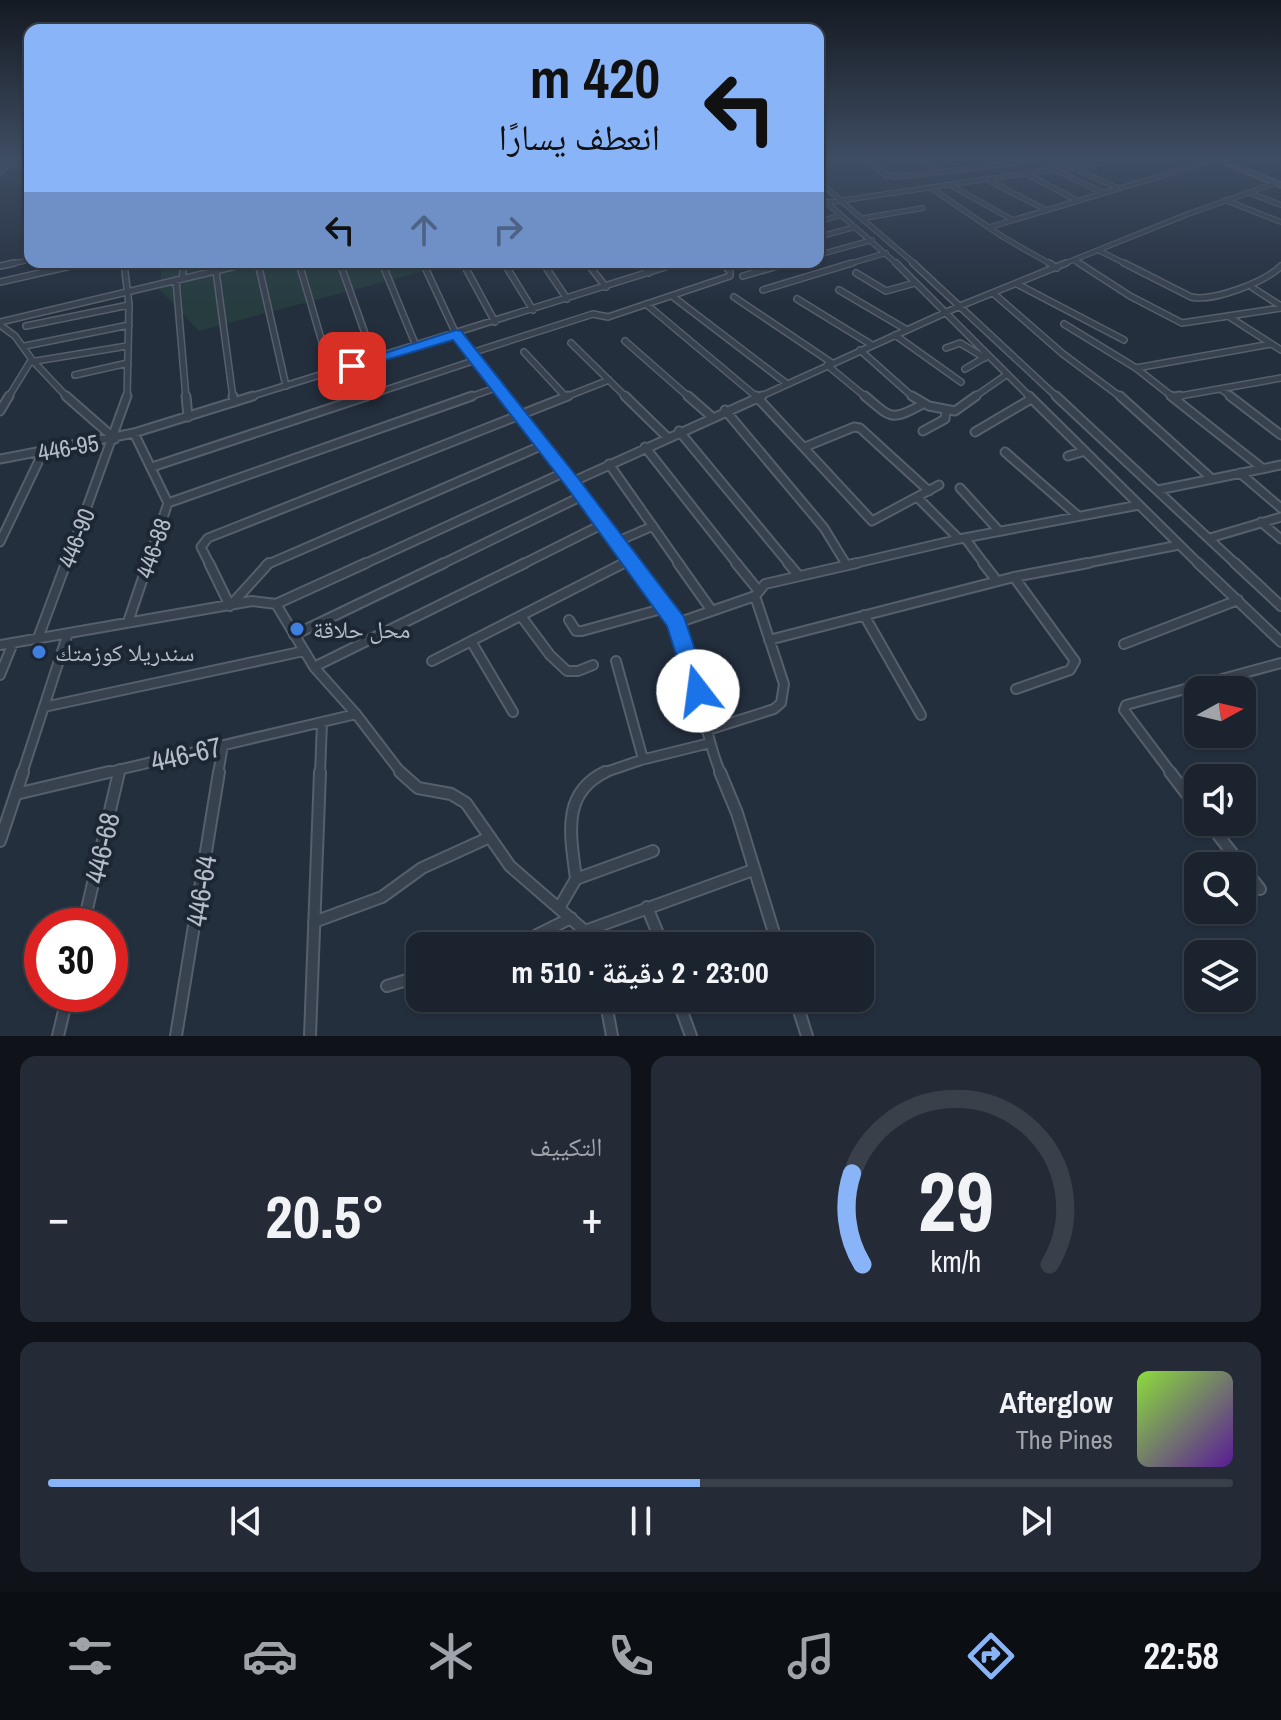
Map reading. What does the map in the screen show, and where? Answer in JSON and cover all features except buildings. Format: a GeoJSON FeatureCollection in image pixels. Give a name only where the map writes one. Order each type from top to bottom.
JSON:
{"type":"FeatureCollection","features":[{"type":"Feature","properties":{"kind":"street"},"geometry":{"type":"LineString","coordinates":[[833,207],[886,253],[986,356],[1281,642]]}},
{"type":"Feature","properties":{"kind":"street"},"geometry":{"type":"LineString","coordinates":[[851,207],[1281,606]]}},
{"type":"Feature","properties":{"kind":"street"},"geometry":{"type":"LineString","coordinates":[[960,207],[1057,268]]}},
{"type":"Feature","properties":{"kind":"street"},"geometry":{"type":"LineString","coordinates":[[990,207],[1013,220]]}},
{"type":"Feature","properties":{"kind":"street"},"geometry":{"type":"LineString","coordinates":[[1041,207],[1046,210]]}},
{"type":"Feature","properties":{"kind":"street"},"geometry":{"type":"LineString","coordinates":[[990,227],[1054,207]]}},
{"type":"Feature","properties":{"kind":"street"},"geometry":{"type":"LineString","coordinates":[[572,482],[711,416],[945,312],[1207,207]]}},
{"type":"Feature","properties":{"kind":"street"},"geometry":{"type":"LineString","coordinates":[[1244,207],[1281,222]]}},
{"type":"Feature","properties":{"kind":"street"},"geometry":{"type":"LineString","coordinates":[[864,218],[923,208]]}},
{"type":"Feature","properties":{"kind":"street"},"geometry":{"type":"LineString","coordinates":[[824,220],[841,215]]}},
{"type":"Feature","properties":{"kind":"street"},"geometry":{"type":"LineString","coordinates":[[824,235],[855,227]]}},
{"type":"Feature","properties":{"kind":"street"},"geometry":{"type":"LineString","coordinates":[[824,253],[872,240]]}},
{"type":"Feature","properties":{"kind":"street"},"geometry":{"type":"LineString","coordinates":[[1100,251],[1198,300],[1227,290],[1253,288],[1278,276],[1281,266]]}},
{"type":"Feature","properties":{"kind":"street"},"geometry":{"type":"LineString","coordinates":[[763,290],[886,253]]}},
{"type":"Feature","properties":{"kind":"street"},"geometry":{"type":"LineString","coordinates":[[0,266],[24,261]]}},
{"type":"Feature","properties":{"kind":"street"},"geometry":{"type":"LineString","coordinates":[[1075,261],[1130,296],[1182,323],[1281,307]]}},
{"type":"Feature","properties":{"kind":"street"},"geometry":{"type":"LineString","coordinates":[[0,282],[63,268]]}},
{"type":"Feature","properties":{"kind":"street","name":"446-90"},"geometry":{"type":"LineString","coordinates":[[38,638],[127,401],[129,305],[125,268]]}},
{"type":"Feature","properties":{"kind":"street"},"geometry":{"type":"LineString","coordinates":[[182,268],[179,280],[188,417]]}},
{"type":"Feature","properties":{"kind":"street"},"geometry":{"type":"LineString","coordinates":[[0,323],[229,268]]}},
{"type":"Feature","properties":{"kind":"street"},"geometry":{"type":"LineString","coordinates":[[257,268],[286,386]]}},
{"type":"Feature","properties":{"kind":"street"},"geometry":{"type":"LineString","coordinates":[[301,268],[331,373]]}},
{"type":"Feature","properties":{"kind":"street"},"geometry":{"type":"LineString","coordinates":[[342,268],[374,359]]}},
{"type":"Feature","properties":{"kind":"street"},"geometry":{"type":"LineString","coordinates":[[384,268],[416,346]]}},
{"type":"Feature","properties":{"kind":"street"},"geometry":{"type":"LineString","coordinates":[[425,268],[456,334],[565,472],[677,623],[686,646],[716,766],[737,813],[773,932]]}},
{"type":"Feature","properties":{"kind":"street"},"geometry":{"type":"LineString","coordinates":[[465,268],[495,322]]}},
{"type":"Feature","properties":{"kind":"street"},"geometry":{"type":"LineString","coordinates":[[507,268],[533,310]]}},
{"type":"Feature","properties":{"kind":"street"},"geometry":{"type":"LineString","coordinates":[[546,268],[567,299]]}},
{"type":"Feature","properties":{"kind":"street"},"geometry":{"type":"LineString","coordinates":[[591,268],[606,287]]}},
{"type":"Feature","properties":{"kind":"street"},"geometry":{"type":"LineString","coordinates":[[645,268],[649,273]]}},
{"type":"Feature","properties":{"kind":"street","name":"446-95"},"geometry":{"type":"LineString","coordinates":[[0,459],[115,439],[664,268]]}},
{"type":"Feature","properties":{"kind":"street"},"geometry":{"type":"LineString","coordinates":[[152,467],[593,314],[608,317],[730,276],[726,268]]}},
{"type":"Feature","properties":{"kind":"street"},"geometry":{"type":"LineString","coordinates":[[743,276],[770,268]]}},
{"type":"Feature","properties":{"kind":"street"},"geometry":{"type":"LineString","coordinates":[[216,271],[234,402]]}},
{"type":"Feature","properties":{"kind":"street"},"geometry":{"type":"LineString","coordinates":[[856,273],[886,291],[915,283]]}},
{"type":"Feature","properties":{"kind":"street"},"geometry":{"type":"LineString","coordinates":[[1017,284],[1124,340]]}},
{"type":"Feature","properties":{"kind":"street"},"geometry":{"type":"LineString","coordinates":[[1253,288],[1281,307]]}},
{"type":"Feature","properties":{"kind":"street"},"geometry":{"type":"LineString","coordinates":[[839,290],[907,330]]}},
{"type":"Feature","properties":{"kind":"street"},"geometry":{"type":"LineString","coordinates":[[993,293],[1063,354],[1109,386],[1211,478]]}},
{"type":"Feature","properties":{"kind":"street"},"geometry":{"type":"LineString","coordinates":[[672,296],[786,383]]}},
{"type":"Feature","properties":{"kind":"street"},"geometry":{"type":"LineString","coordinates":[[734,297],[830,364],[890,417],[897,418],[923,404]]}},
{"type":"Feature","properties":{"kind":"street"},"geometry":{"type":"LineString","coordinates":[[797,299],[872,345]]}},
{"type":"Feature","properties":{"kind":"street"},"geometry":{"type":"LineString","coordinates":[[646,304],[756,396],[872,521],[939,485]]}},
{"type":"Feature","properties":{"kind":"street"},"geometry":{"type":"LineString","coordinates":[[26,326],[129,305]]}},
{"type":"Feature","properties":{"kind":"street"},"geometry":{"type":"LineString","coordinates":[[1271,310],[1281,316]]}},
{"type":"Feature","properties":{"kind":"street"},"geometry":{"type":"LineString","coordinates":[[1228,316],[1281,350]]}},
{"type":"Feature","properties":{"kind":"street"},"geometry":{"type":"LineString","coordinates":[[0,323],[10,329],[33,361],[72,402],[115,439]]}},
{"type":"Feature","properties":{"kind":"street"},"geometry":{"type":"LineString","coordinates":[[1064,324],[1136,368],[1262,468]]}},
{"type":"Feature","properties":{"kind":"street"},"geometry":{"type":"LineString","coordinates":[[25,346],[129,325]]}},
{"type":"Feature","properties":{"kind":"street"},"geometry":{"type":"LineString","coordinates":[[895,335],[961,382]]}},
{"type":"Feature","properties":{"kind":"street"},"geometry":{"type":"LineString","coordinates":[[625,341],[711,416]]}},
{"type":"Feature","properties":{"kind":"street"},"geometry":{"type":"LineString","coordinates":[[571,343],[667,437]]}},
{"type":"Feature","properties":{"kind":"street"},"geometry":{"type":"LineString","coordinates":[[946,348],[960,343],[986,356]]}},
{"type":"Feature","properties":{"kind":"street"},"geometry":{"type":"LineString","coordinates":[[1136,368],[1271,344]]}},
{"type":"Feature","properties":{"kind":"street"},"geometry":{"type":"LineString","coordinates":[[0,411],[28,363],[127,346]]}},
{"type":"Feature","properties":{"kind":"street"},"geometry":{"type":"LineString","coordinates":[[860,350],[923,404],[946,412],[955,411],[1006,375]]}},
{"type":"Feature","properties":{"kind":"street"},"geometry":{"type":"LineString","coordinates":[[524,352],[566,397]]}},
{"type":"Feature","properties":{"kind":"street"},"geometry":{"type":"LineString","coordinates":[[965,369],[986,356]]}},
{"type":"Feature","properties":{"kind":"street"},"geometry":{"type":"LineString","coordinates":[[75,375],[128,363]]}},
{"type":"Feature","properties":{"kind":"street"},"geometry":{"type":"LineString","coordinates":[[1174,397],[1281,378]]}},
{"type":"Feature","properties":{"kind":"street"},"geometry":{"type":"LineString","coordinates":[[230,606],[201,547],[208,538],[609,380]]}},
{"type":"Feature","properties":{"kind":"street"},"geometry":{"type":"LineString","coordinates":[[168,503],[498,387]]}},
{"type":"Feature","properties":{"kind":"street"},"geometry":{"type":"LineString","coordinates":[[1221,389],[1281,435]]}},
{"type":"Feature","properties":{"kind":"street"},"geometry":{"type":"LineString","coordinates":[[975,432],[1031,399]]}},
{"type":"Feature","properties":{"kind":"street"},"geometry":{"type":"LineString","coordinates":[[725,410],[824,528],[846,564]]}},
{"type":"Feature","properties":{"kind":"street"},"geometry":{"type":"LineString","coordinates":[[923,431],[945,419],[946,412]]}},
{"type":"Feature","properties":{"kind":"street"},"geometry":{"type":"LineString","coordinates":[[805,447],[857,427],[929,491]]}},
{"type":"Feature","properties":{"kind":"street"},"geometry":{"type":"LineString","coordinates":[[679,431],[798,575]]}},
{"type":"Feature","properties":{"kind":"street","name":"446-88"},"geometry":{"type":"LineString","coordinates":[[128,622],[168,503],[134,433]]}},
{"type":"Feature","properties":{"kind":"street"},"geometry":{"type":"LineString","coordinates":[[230,606],[264,566],[272,561],[543,445]]}},
{"type":"Feature","properties":{"kind":"street"},"geometry":{"type":"LineString","coordinates":[[645,447],[756,593],[784,684],[781,703],[774,709],[708,730]]}},
{"type":"Feature","properties":{"kind":"street"},"geometry":{"type":"LineString","coordinates":[[1068,456],[1085,451]]}},
{"type":"Feature","properties":{"kind":"street"},"geometry":{"type":"LineString","coordinates":[[0,542],[43,452]]}},
{"type":"Feature","properties":{"kind":"street"},"geometry":{"type":"LineString","coordinates":[[1005,452],[1077,515]]}},
{"type":"Feature","properties":{"kind":"street"},"geometry":{"type":"LineString","coordinates":[[609,464],[712,611]]}},
{"type":"Feature","properties":{"kind":"street"},"geometry":{"type":"LineString","coordinates":[[1158,490],[1281,465]]}},
{"type":"Feature","properties":{"kind":"street"},"geometry":{"type":"LineString","coordinates":[[0,645],[252,601],[276,604],[565,472]]}},
{"type":"Feature","properties":{"kind":"street"},"geometry":{"type":"LineString","coordinates":[[1240,473],[1281,508]]}},
{"type":"Feature","properties":{"kind":"street"},"geometry":{"type":"LineString","coordinates":[[960,488],[999,531]]}},
{"type":"Feature","properties":{"kind":"street"},"geometry":{"type":"LineString","coordinates":[[294,635],[582,496]]}},
{"type":"Feature","properties":{"kind":"street"},"geometry":{"type":"LineString","coordinates":[[918,498],[962,539],[997,581]]}},
{"type":"Feature","properties":{"kind":"street"},"geometry":{"type":"LineString","coordinates":[[677,623],[756,593],[765,584],[798,575],[999,531],[1139,505]]}},
{"type":"Feature","properties":{"kind":"street"},"geometry":{"type":"LineString","coordinates":[[1210,538],[1281,517]]}},
{"type":"Feature","properties":{"kind":"street"},"geometry":{"type":"LineString","coordinates":[[1261,522],[1281,539]]}},
{"type":"Feature","properties":{"kind":"street"},"geometry":{"type":"LineString","coordinates":[[314,667],[603,524]]}},
{"type":"Feature","properties":{"kind":"street"},"geometry":{"type":"LineString","coordinates":[[616,542],[653,526]]}},
{"type":"Feature","properties":{"kind":"street"},"geometry":{"type":"LineString","coordinates":[[769,640],[1014,577],[1179,545]]}},
{"type":"Feature","properties":{"kind":"street"},"geometry":{"type":"LineString","coordinates":[[432,661],[629,560]]}},
{"type":"Feature","properties":{"kind":"street"},"geometry":{"type":"LineString","coordinates":[[1014,577],[1075,661],[1070,670],[1016,689]]}},
{"type":"Feature","properties":{"kind":"street"},"geometry":{"type":"LineString","coordinates":[[1124,644],[1238,600]]}},
{"type":"Feature","properties":{"kind":"street"},"geometry":{"type":"LineString","coordinates":[[276,604],[314,667],[356,714],[413,787],[456,797],[469,807],[507,864],[585,931],[753,870]]}},
{"type":"Feature","properties":{"kind":"street"},"geometry":{"type":"LineString","coordinates":[[569,620],[576,631],[582,631],[665,608]]}},
{"type":"Feature","properties":{"kind":"street"},"geometry":{"type":"LineString","coordinates":[[864,615],[921,715]]}},
{"type":"Feature","properties":{"kind":"street"},"geometry":{"type":"LineString","coordinates":[[521,616],[550,655],[567,671],[578,671],[593,665]]}},
{"type":"Feature","properties":{"kind":"street"},"geometry":{"type":"LineString","coordinates":[[0,841],[68,633]]}},
{"type":"Feature","properties":{"kind":"street"},"geometry":{"type":"LineString","coordinates":[[471,641],[513,712]]}},
{"type":"Feature","properties":{"kind":"street"},"geometry":{"type":"LineString","coordinates":[[0,675],[13,643]]}},
{"type":"Feature","properties":{"kind":"street"},"geometry":{"type":"LineString","coordinates":[[44,707],[304,651]]}},
{"type":"Feature","properties":{"kind":"street"},"geometry":{"type":"LineString","coordinates":[[616,661],[643,759]]}},
{"type":"Feature","properties":{"kind":"street"},"geometry":{"type":"LineString","coordinates":[[1184,790],[1124,710],[1126,705],[1281,663]]}},
{"type":"Feature","properties":{"kind":"street","name":"446-67"},"geometry":{"type":"LineString","coordinates":[[16,794],[356,714]]}},
{"type":"Feature","properties":{"kind":"street"},"geometry":{"type":"LineString","coordinates":[[310,1036],[322,722]]}},
{"type":"Feature","properties":{"kind":"street"},"geometry":{"type":"LineString","coordinates":[[559,908],[576,879],[572,846],[575,799],[581,787],[589,779],[643,759],[710,743]]}},
{"type":"Feature","properties":{"kind":"street","name":"446-64"},"geometry":{"type":"LineString","coordinates":[[176,1036],[223,745]]}},
{"type":"Feature","properties":{"kind":"street","name":"446-68"},"geometry":{"type":"LineString","coordinates":[[87,908],[120,769]]}},
{"type":"Feature","properties":{"kind":"street"},"geometry":{"type":"LineString","coordinates":[[1219,836],[1260,889]]}},
{"type":"Feature","properties":{"kind":"street"},"geometry":{"type":"LineString","coordinates":[[314,922],[382,897],[422,868],[490,837]]}},
{"type":"Feature","properties":{"kind":"street"},"geometry":{"type":"LineString","coordinates":[[576,879],[653,851]]}},
{"type":"Feature","properties":{"kind":"street"},"geometry":{"type":"LineString","coordinates":[[647,907],[657,932]]}},
{"type":"Feature","properties":{"kind":"street"},"geometry":{"type":"LineString","coordinates":[[543,932],[571,918]]}},
{"type":"Feature","properties":{"kind":"street"},"geometry":{"type":"LineString","coordinates":[[387,986],[406,980]]}},
{"type":"Feature","properties":{"kind":"street"},"geometry":{"type":"LineString","coordinates":[[58,1036],[64,1012]]}},
{"type":"Feature","properties":{"kind":"street"},"geometry":{"type":"LineString","coordinates":[[608,1012],[612,1036]]}},
{"type":"Feature","properties":{"kind":"street"},"geometry":{"type":"LineString","coordinates":[[682,1012],[691,1036]]}},
{"type":"Feature","properties":{"kind":"street"},"geometry":{"type":"LineString","coordinates":[[799,1012],[807,1036]]}},
{"type":"Feature","properties":{"kind":"green space"},"geometry":{"type":"Polygon","coordinates":[[[162,268],[435,268],[199,331],[160,290],[162,268]]]}},
{"type":"Feature","properties":{"kind":"place","name":"محل حلاقة"},"geometry":{"type":"Point","coordinates":[297,629]}},
{"type":"Feature","properties":{"kind":"place","name":"سندريلا كوزمتك"},"geometry":{"type":"Point","coordinates":[39,652]}},
{"type":"Feature","properties":{"kind":"route"},"geometry":{"type":"LineString","coordinates":[[352,366],[456,334],[677,623],[698,691]]}}]}
